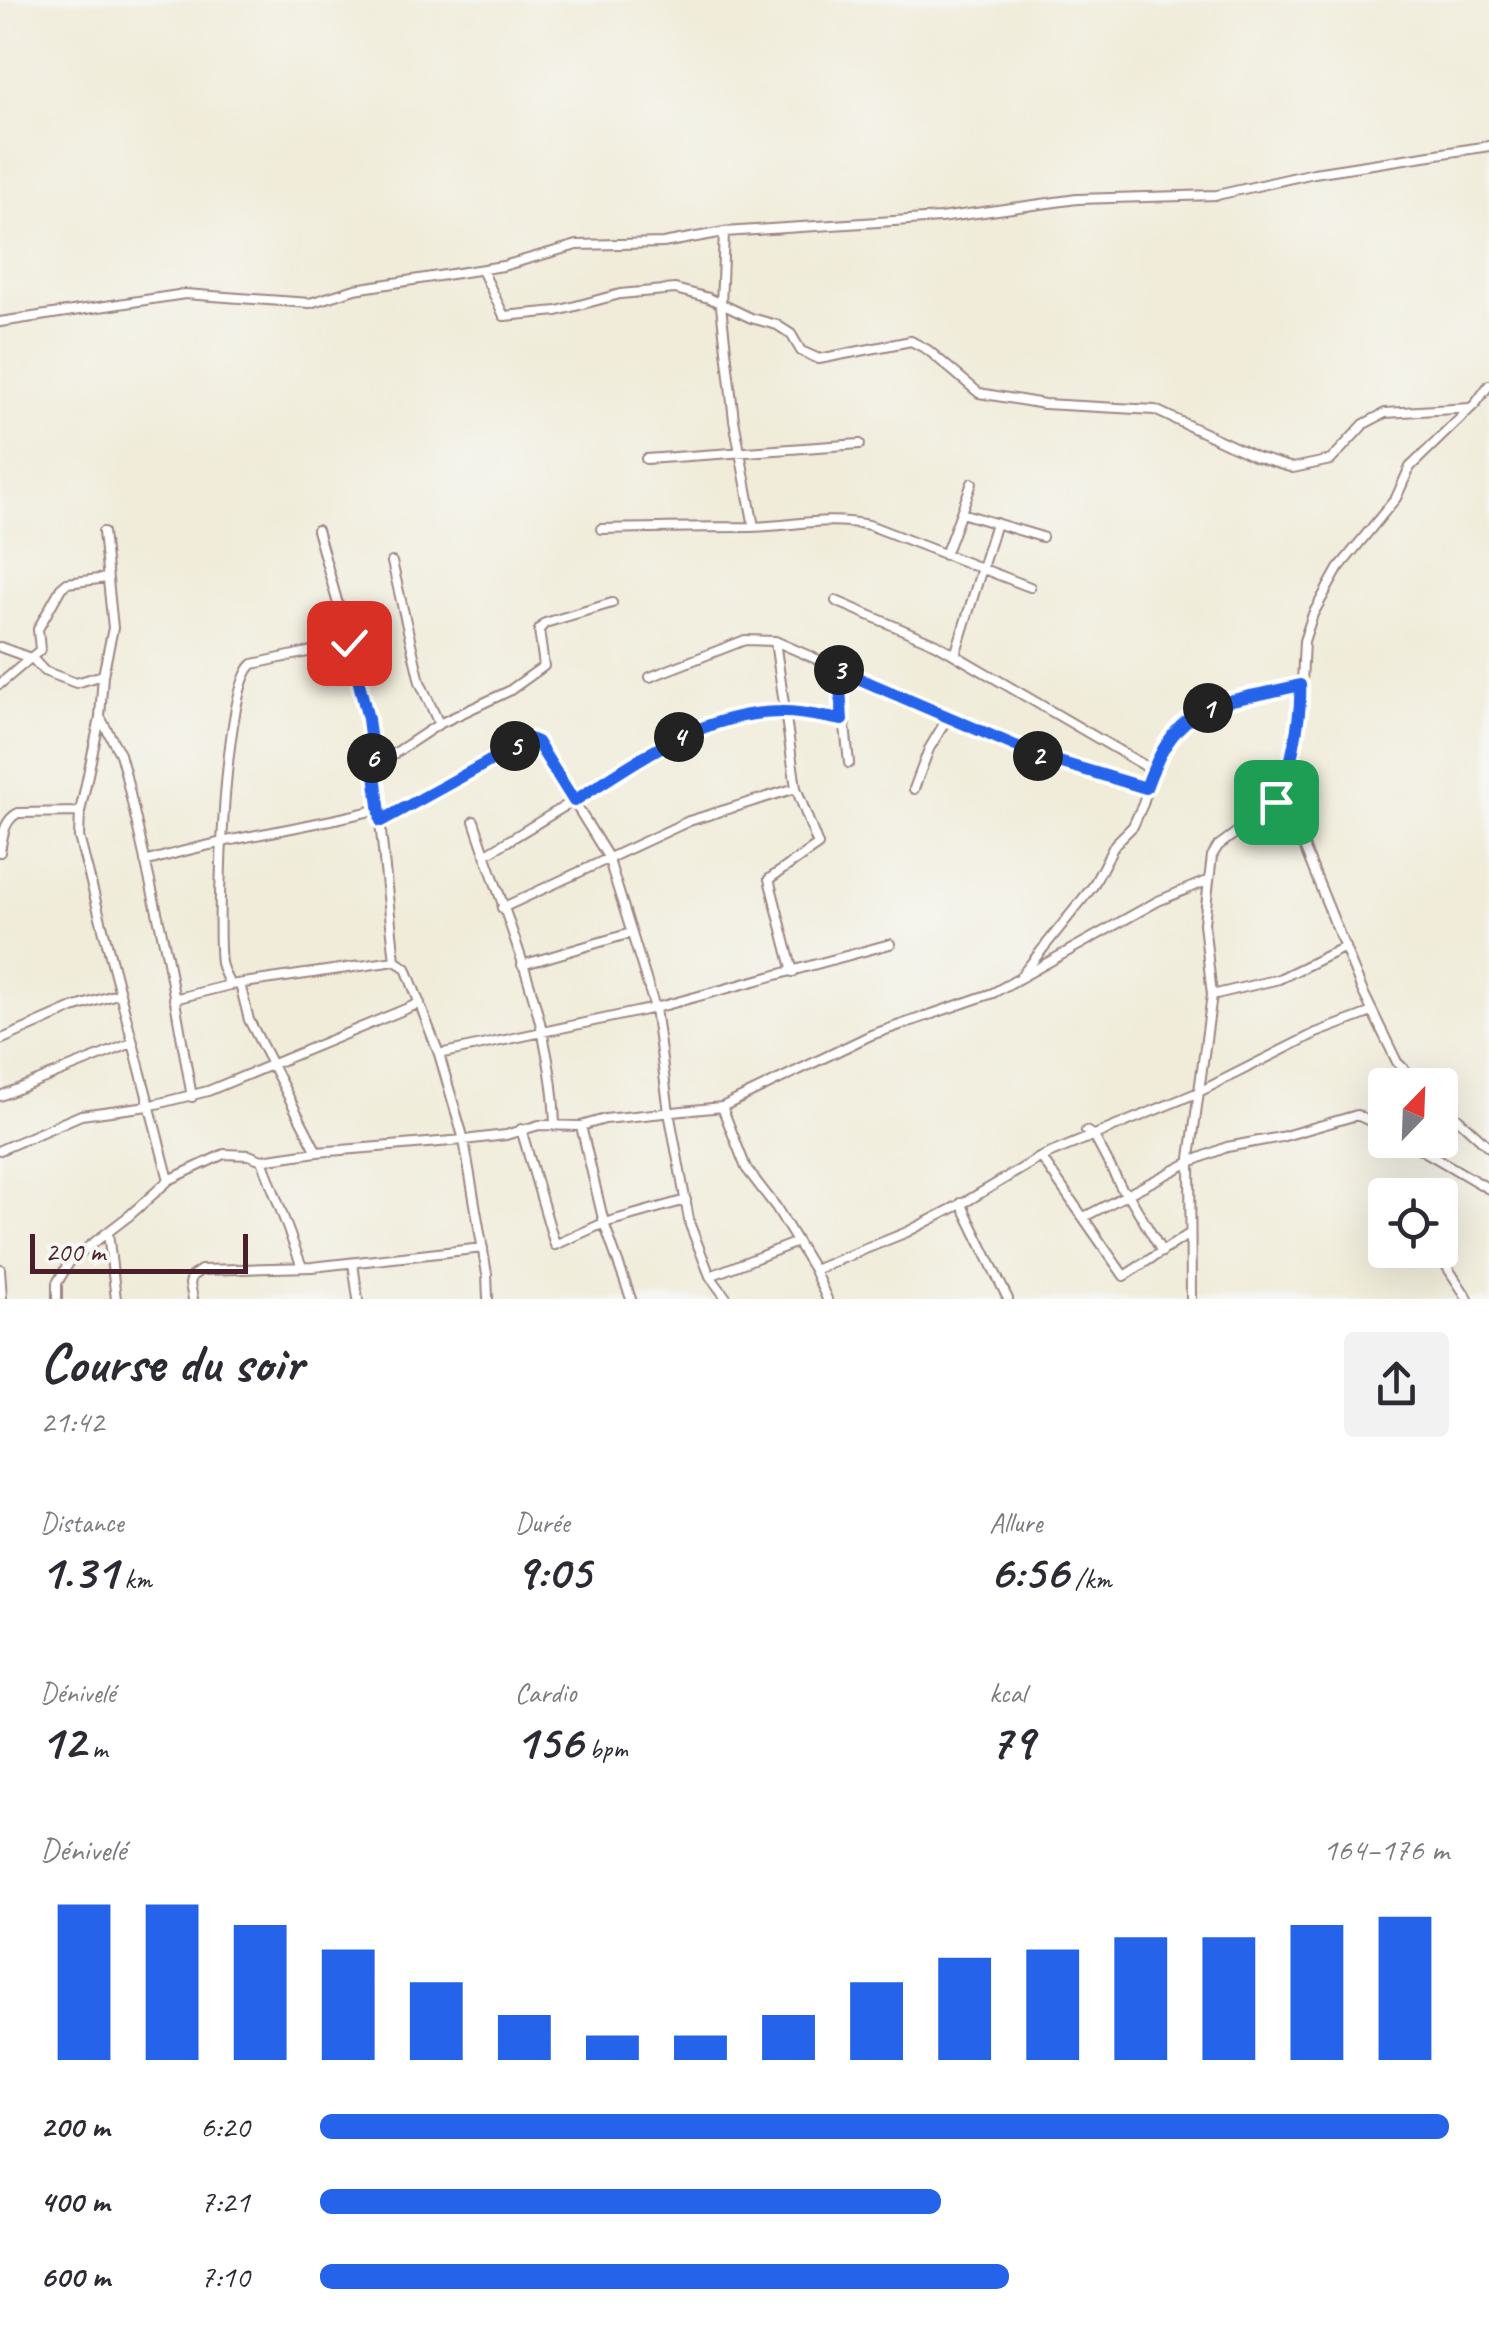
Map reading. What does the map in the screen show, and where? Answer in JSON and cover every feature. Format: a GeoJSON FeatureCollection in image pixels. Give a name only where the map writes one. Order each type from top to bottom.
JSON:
{"type":"FeatureCollection","features":[{"type":"Feature","properties":{"kind":"street"},"geometry":{"type":"LineString","coordinates":[[0,322],[185,294],[310,303],[371,286],[523,262],[577,244],[652,244],[724,232],[940,218],[1077,200],[1217,195],[1314,173],[1489,146]]}},
{"type":"Feature","properties":{"kind":"street"},"geometry":{"type":"LineString","coordinates":[[724,232],[721,306],[754,526]]}},
{"type":"Feature","properties":{"kind":"street"},"geometry":{"type":"LineString","coordinates":[[482,270],[502,314],[507,316],[556,311],[620,294],[675,289],[709,298],[784,329],[801,350],[820,359],[911,341],[928,350],[979,393],[1044,404],[1155,410],[1256,457],[1293,468],[1331,460],[1364,424],[1385,413],[1470,408]]}},
{"type":"Feature","properties":{"kind":"street"},"geometry":{"type":"LineString","coordinates":[[1276,802],[1285,784],[1298,720],[1306,631],[1338,569],[1396,498],[1410,466],[1489,385]]}},
{"type":"Feature","properties":{"kind":"street"},"geometry":{"type":"LineString","coordinates":[[646,459],[860,444]]}},
{"type":"Feature","properties":{"kind":"street"},"geometry":{"type":"LineString","coordinates":[[945,555],[972,483]]}},
{"type":"Feature","properties":{"kind":"street"},"geometry":{"type":"LineString","coordinates":[[960,513],[1042,538]]}},
{"type":"Feature","properties":{"kind":"street"},"geometry":{"type":"LineString","coordinates":[[601,530],[847,520],[1030,587]]}},
{"type":"Feature","properties":{"kind":"street"},"geometry":{"type":"LineString","coordinates":[[955,655],[996,523]]}},
{"type":"Feature","properties":{"kind":"street"},"geometry":{"type":"LineString","coordinates":[[317,530],[368,719],[395,961],[409,972],[464,1140],[488,1299]]}},
{"type":"Feature","properties":{"kind":"street"},"geometry":{"type":"LineString","coordinates":[[103,532],[112,628],[100,717],[80,812],[79,838],[168,1180]]}},
{"type":"Feature","properties":{"kind":"street"},"geometry":{"type":"LineString","coordinates":[[392,562],[420,682],[439,724]]}},
{"type":"Feature","properties":{"kind":"street"},"geometry":{"type":"LineString","coordinates":[[0,684],[40,650],[38,629],[61,588],[107,578]]}},
{"type":"Feature","properties":{"kind":"street"},"geometry":{"type":"LineString","coordinates":[[836,600],[955,655],[1152,770]]}},
{"type":"Feature","properties":{"kind":"street"},"geometry":{"type":"LineString","coordinates":[[374,767],[439,724],[509,690],[544,666],[539,630],[545,623],[612,604]]}},
{"type":"Feature","properties":{"kind":"street"},"geometry":{"type":"LineString","coordinates":[[650,678],[745,640],[774,641],[1039,756],[1146,788]]}},
{"type":"Feature","properties":{"kind":"street"},"geometry":{"type":"LineString","coordinates":[[774,641],[796,788],[818,845],[772,876],[769,883],[793,972]]}},
{"type":"Feature","properties":{"kind":"street"},"geometry":{"type":"LineString","coordinates":[[316,1152],[221,960],[223,840],[230,733],[245,670],[254,664],[349,643]]}},
{"type":"Feature","properties":{"kind":"street"},"geometry":{"type":"LineString","coordinates":[[0,648],[32,659],[44,671],[76,683],[103,675]]}},
{"type":"Feature","properties":{"kind":"street"},"geometry":{"type":"LineString","coordinates":[[839,670],[849,764]]}},
{"type":"Feature","properties":{"kind":"street"},"geometry":{"type":"LineString","coordinates":[[1021,976],[1098,878],[1114,844],[1133,826],[1144,804],[1152,770],[1174,734],[1208,708],[1232,698],[1300,685]]}},
{"type":"Feature","properties":{"kind":"street"},"geometry":{"type":"LineString","coordinates":[[485,855],[678,737],[752,714],[784,712],[842,720]]}},
{"type":"Feature","properties":{"kind":"street"},"geometry":{"type":"LineString","coordinates":[[100,717],[120,754],[192,1097]]}},
{"type":"Feature","properties":{"kind":"street"},"geometry":{"type":"LineString","coordinates":[[914,788],[929,749],[948,717]]}},
{"type":"Feature","properties":{"kind":"street"},"geometry":{"type":"LineString","coordinates":[[381,821],[530,739],[537,742],[608,857],[656,1008],[669,1112],[690,1224],[710,1276],[727,1299]]}},
{"type":"Feature","properties":{"kind":"street"},"geometry":{"type":"LineString","coordinates":[[502,908],[689,821],[796,788]]}},
{"type":"Feature","properties":{"kind":"street"},"geometry":{"type":"LineString","coordinates":[[1177,1299],[1190,1296],[1190,1162],[1212,995],[1204,927],[1214,851],[1284,797],[1289,798],[1305,849],[1372,1012],[1403,1068]]}},
{"type":"Feature","properties":{"kind":"street"},"geometry":{"type":"LineString","coordinates":[[145,862],[223,840],[320,824],[379,809]]}},
{"type":"Feature","properties":{"kind":"street"},"geometry":{"type":"LineString","coordinates":[[0,852],[5,825],[18,813],[80,812]]}},
{"type":"Feature","properties":{"kind":"street"},"geometry":{"type":"LineString","coordinates":[[474,820],[544,1033],[554,1084],[554,1125]]}},
{"type":"Feature","properties":{"kind":"street"},"geometry":{"type":"LineString","coordinates":[[57,1299],[60,1272],[168,1180],[224,1154],[262,1160],[464,1140],[521,1129],[581,1126],[605,1119],[722,1107],[871,1036],[993,993],[1158,901],[1209,880]]}},
{"type":"Feature","properties":{"kind":"street"},"geometry":{"type":"LineString","coordinates":[[522,965],[631,932]]}},
{"type":"Feature","properties":{"kind":"street"},"geometry":{"type":"LineString","coordinates":[[439,1054],[656,1008],[890,944]]}},
{"type":"Feature","properties":{"kind":"street"},"geometry":{"type":"LineString","coordinates":[[1212,995],[1279,979],[1344,948]]}},
{"type":"Feature","properties":{"kind":"street"},"geometry":{"type":"LineString","coordinates":[[174,998],[235,984],[395,961]]}},
{"type":"Feature","properties":{"kind":"street"},"geometry":{"type":"LineString","coordinates":[[0,1040],[120,992]]}},
{"type":"Feature","properties":{"kind":"street"},"geometry":{"type":"LineString","coordinates":[[0,1150],[82,1116],[192,1097],[420,1003]]}},
{"type":"Feature","properties":{"kind":"street"},"geometry":{"type":"LineString","coordinates":[[814,1270],[906,1232],[1090,1133],[1199,1092],[1316,1033],[1372,1012]]}},
{"type":"Feature","properties":{"kind":"street"},"geometry":{"type":"LineString","coordinates":[[0,1096],[132,1043]]}},
{"type":"Feature","properties":{"kind":"street"},"geometry":{"type":"LineString","coordinates":[[722,1107],[746,1168],[797,1242],[827,1299]]}},
{"type":"Feature","properties":{"kind":"street"},"geometry":{"type":"LineString","coordinates":[[1084,1216],[1227,1147],[1281,1137],[1357,1115],[1368,1120]]}},
{"type":"Feature","properties":{"kind":"street"},"geometry":{"type":"LineString","coordinates":[[1458,1118],[1489,1146]]}},
{"type":"Feature","properties":{"kind":"street"},"geometry":{"type":"LineString","coordinates":[[581,1126],[604,1223],[632,1299]]}},
{"type":"Feature","properties":{"kind":"street"},"geometry":{"type":"LineString","coordinates":[[521,1129],[554,1245],[604,1223],[686,1200]]}},
{"type":"Feature","properties":{"kind":"street"},"geometry":{"type":"LineString","coordinates":[[1090,1133],[1162,1252]]}},
{"type":"Feature","properties":{"kind":"street"},"geometry":{"type":"LineString","coordinates":[[1041,1157],[1124,1276],[1190,1234]]}},
{"type":"Feature","properties":{"kind":"street"},"geometry":{"type":"LineString","coordinates":[[1436,1158],[1489,1189]]}},
{"type":"Feature","properties":{"kind":"street"},"geometry":{"type":"LineString","coordinates":[[262,1160],[302,1267]]}},
{"type":"Feature","properties":{"kind":"street"},"geometry":{"type":"LineString","coordinates":[[960,1203],[1008,1299]]}},
{"type":"Feature","properties":{"kind":"street"},"geometry":{"type":"LineString","coordinates":[[108,1233],[116,1299]]}},
{"type":"Feature","properties":{"kind":"street"},"geometry":{"type":"LineString","coordinates":[[710,1276],[797,1242]]}},
{"type":"Feature","properties":{"kind":"street"},"geometry":{"type":"LineString","coordinates":[[193,1299],[192,1276],[201,1270],[354,1263],[483,1248]]}},
{"type":"Feature","properties":{"kind":"street"},"geometry":{"type":"LineString","coordinates":[[354,1263],[358,1299]]}},
{"type":"Feature","properties":{"kind":"street"},"geometry":{"type":"LineString","coordinates":[[1448,1268],[1468,1299]]}},
{"type":"Feature","properties":{"kind":"street"},"geometry":{"type":"LineString","coordinates":[[0,1269],[2,1299]]}},
{"type":"Feature","properties":{"kind":"route"},"geometry":{"type":"LineString","coordinates":[[349,643],[368,719],[381,821],[530,739],[537,742],[574,801],[678,737],[719,722],[784,712],[842,720],[839,670],[1039,756],[1146,788],[1165,745],[1192,717],[1232,698],[1300,685],[1301,704],[1285,784],[1276,802]]}}]}
